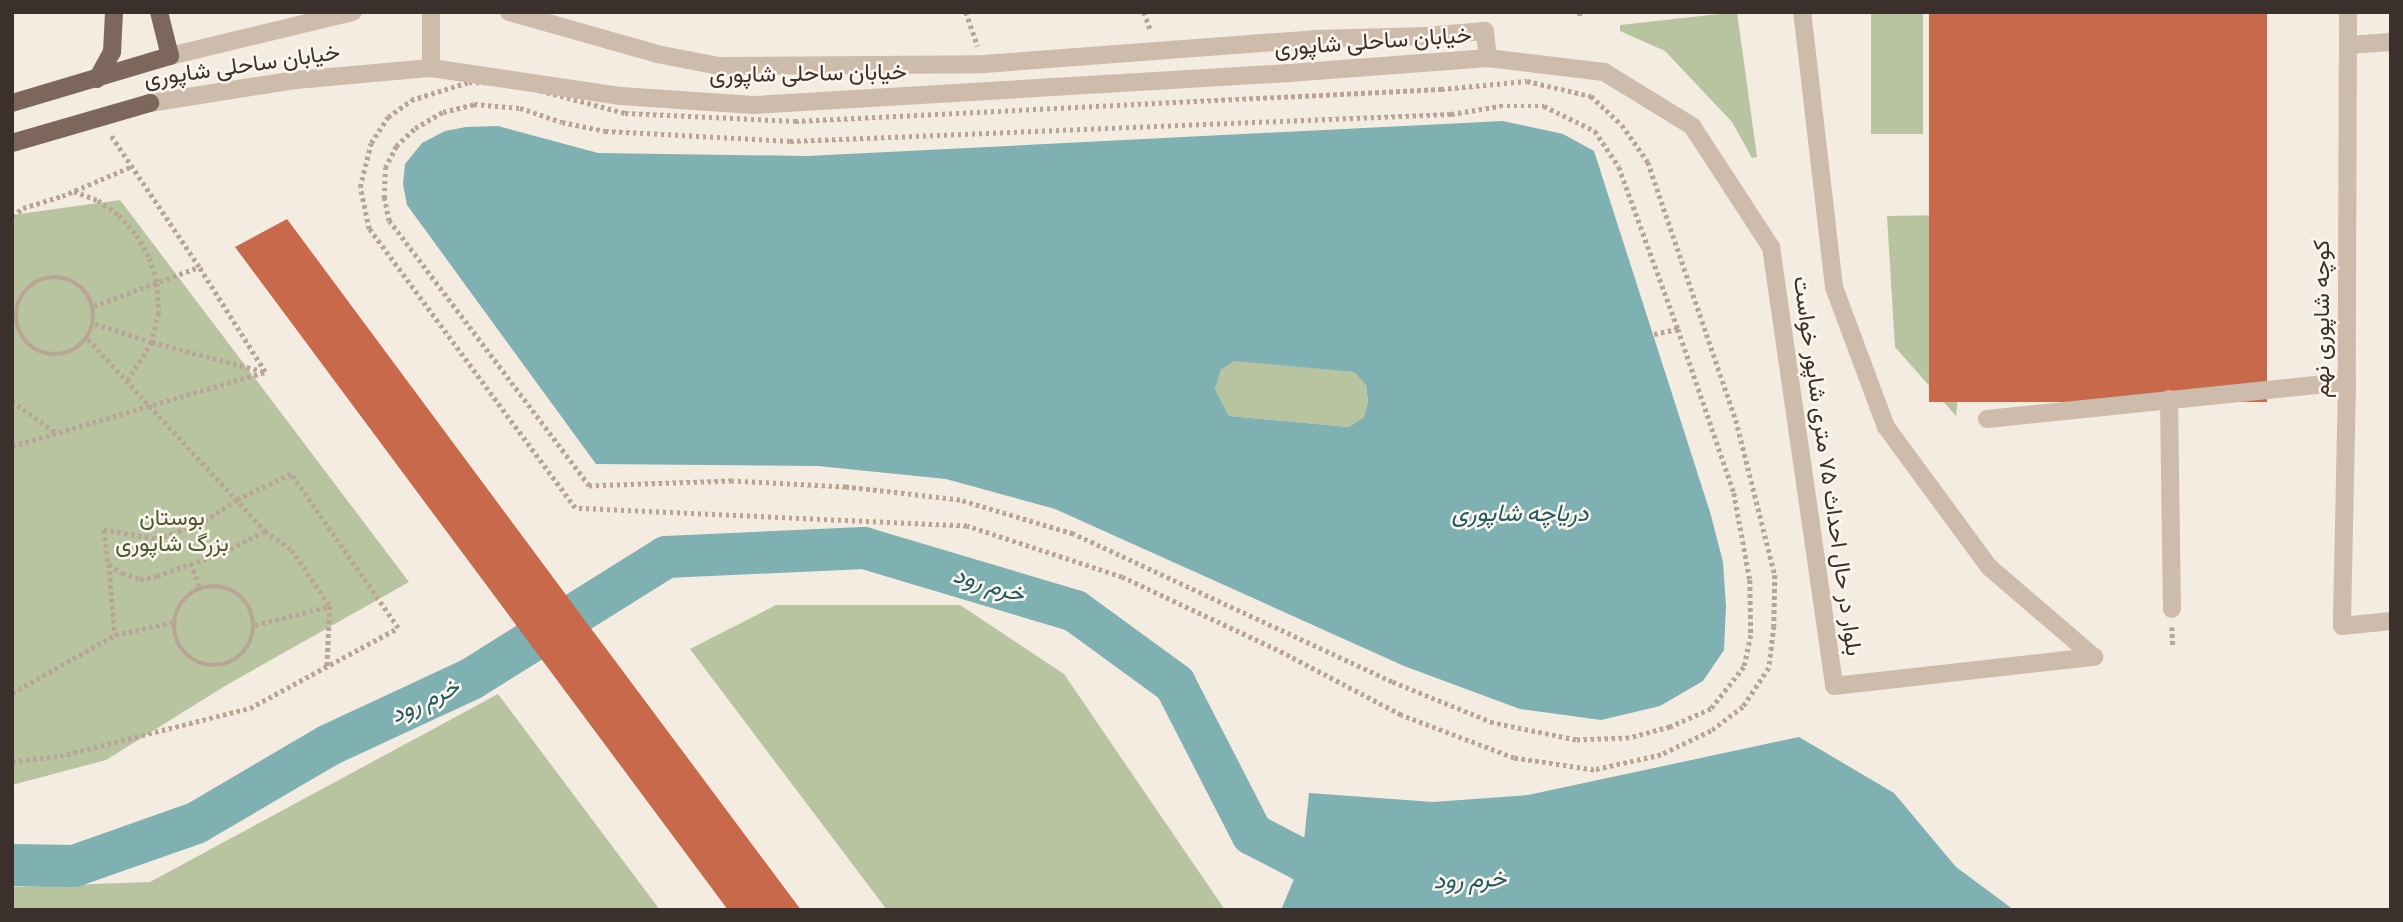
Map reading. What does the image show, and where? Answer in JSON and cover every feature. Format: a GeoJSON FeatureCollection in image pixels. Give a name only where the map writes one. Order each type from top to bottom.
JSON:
{"type":"FeatureCollection","features":[{"type":"Feature","properties":{"kind":"main road"},"geometry":{"type":"LineString","coordinates":[[97,79],[112,52],[114,12]]}},
{"type":"Feature","properties":{"kind":"main road"},"geometry":{"type":"LineString","coordinates":[[159,12],[170,56]]}},
{"type":"Feature","properties":{"kind":"main road","name":"خیابان ساحلی شاپوری"},"geometry":{"type":"LineString","coordinates":[[12,103],[170,56]]}},
{"type":"Feature","properties":{"kind":"main road","name":"خیابان ساحلی شاپوری"},"geometry":{"type":"LineString","coordinates":[[12,143],[150,103]]}},
{"type":"Feature","properties":{"kind":"street"},"geometry":{"type":"LineString","coordinates":[[431,12],[431,68]]}},
{"type":"Feature","properties":{"kind":"street","name":"خیابان ساحلی شاپوری"},"geometry":{"type":"LineString","coordinates":[[150,103],[296,80],[431,68],[621,96],[754,105],[1488,58],[1485,31],[1427,36],[1315,39],[984,64],[719,66],[657,54],[509,12]]}},
{"type":"Feature","properties":{"kind":"street","name":"بلوار در حال احداث ۷۵ متری شاپور خواست"},"geometry":{"type":"LineString","coordinates":[[1488,58],[1604,72],[1692,126],[1771,247],[1834,686],[2094,657],[1989,567],[1886,427],[1834,287],[1802,12]]}},
{"type":"Feature","properties":{"kind":"street","name":"کوچه شاپوری نهم"},"geometry":{"type":"LineString","coordinates":[[2347,12],[2347,382],[2342,626],[2391,621]]}},
{"type":"Feature","properties":{"kind":"street","name":"خیابان ساحلی شاپوری"},"geometry":{"type":"LineString","coordinates":[[170,56],[345,13]]}},
{"type":"Feature","properties":{"kind":"street"},"geometry":{"type":"LineString","coordinates":[[2348,45],[2391,42]]}},
{"type":"Feature","properties":{"kind":"street"},"geometry":{"type":"LineString","coordinates":[[984,64],[987,92]]}},
{"type":"Feature","properties":{"kind":"street"},"geometry":{"type":"LineString","coordinates":[[1987,418],[2347,382]]}},
{"type":"Feature","properties":{"kind":"street"},"geometry":{"type":"LineString","coordinates":[[2169,400],[2172,609]]}},
{"type":"Feature","properties":{"kind":"path"},"geometry":{"type":"LineString","coordinates":[[966,12],[984,64]]}},
{"type":"Feature","properties":{"kind":"path"},"geometry":{"type":"LineString","coordinates":[[1527,80],[1591,96],[1622,125],[1648,162],[1736,419],[1775,575],[1774,626],[1769,668],[1743,707],[1711,731],[1661,755],[1594,770],[1514,758],[1401,715],[1277,650],[1122,577],[967,526],[575,508],[369,229],[360,187],[371,143],[388,117],[411,100],[439,89],[469,82],[513,83],[625,113],[795,121],[1441,89],[1527,80]]}},
{"type":"Feature","properties":{"kind":"path"},"geometry":{"type":"LineString","coordinates":[[474,104],[520,108],[562,122],[606,131],[790,141],[1451,114],[1500,106],[1544,106],[1595,131],[1619,167],[1678,329],[1734,494],[1750,580],[1751,635],[1744,667],[1712,709],[1670,727],[1629,738],[1576,740],[1493,723],[1392,682],[1073,534],[960,500],[846,487],[732,481],[589,486],[388,221],[384,198],[385,168],[396,146],[415,128],[443,112],[474,104]]}},
{"type":"Feature","properties":{"kind":"path"},"geometry":{"type":"LineString","coordinates":[[99,117],[265,372]]}},
{"type":"Feature","properties":{"kind":"path"},"geometry":{"type":"LineString","coordinates":[[12,216],[23,208],[74,191],[130,167]]}},
{"type":"Feature","properties":{"kind":"path"},"geometry":{"type":"LineString","coordinates":[[74,191],[98,200],[119,215],[137,235],[150,258],[157,283],[159,313],[152,342],[127,382]]}},
{"type":"Feature","properties":{"kind":"path"},"geometry":{"type":"LineString","coordinates":[[94,306],[199,267]]}},
{"type":"Feature","properties":{"kind":"path"},"geometry":{"type":"LineString","coordinates":[[12,305],[18,332],[32,348],[51,356],[72,353],[88,340],[95,324],[94,306],[83,287],[64,277],[42,278],[24,291],[15,311]]}},
{"type":"Feature","properties":{"kind":"path"},"geometry":{"type":"LineString","coordinates":[[95,324],[265,372]]}},
{"type":"Feature","properties":{"kind":"path"},"geometry":{"type":"LineString","coordinates":[[1654,334],[1678,329]]}},
{"type":"Feature","properties":{"kind":"path"},"geometry":{"type":"LineString","coordinates":[[88,340],[265,531],[292,550],[330,606],[327,669]]}},
{"type":"Feature","properties":{"kind":"path"},"geometry":{"type":"LineString","coordinates":[[12,446],[265,372]]}},
{"type":"Feature","properties":{"kind":"path"},"geometry":{"type":"LineString","coordinates":[[12,401],[57,434]]}},
{"type":"Feature","properties":{"kind":"path"},"geometry":{"type":"LineString","coordinates":[[12,761],[60,756],[250,708],[327,669],[398,628],[291,474],[237,500],[207,520],[155,539],[104,530],[115,635]]}},
{"type":"Feature","properties":{"kind":"path"},"geometry":{"type":"LineString","coordinates":[[109,564],[140,579],[158,576],[224,552],[265,531]]}},
{"type":"Feature","properties":{"kind":"path"},"geometry":{"type":"LineString","coordinates":[[191,563],[200,588]]}},
{"type":"Feature","properties":{"kind":"path"},"geometry":{"type":"LineString","coordinates":[[219,586],[237,593],[249,607],[255,625],[250,647],[234,662],[212,667],[192,660],[177,644],[173,622],[178,608],[187,596],[200,588],[219,586]]}},
{"type":"Feature","properties":{"kind":"path"},"geometry":{"type":"LineString","coordinates":[[255,625],[330,606]]}},
{"type":"Feature","properties":{"kind":"path"},"geometry":{"type":"LineString","coordinates":[[12,693],[115,635],[173,622]]}},
{"type":"Feature","properties":{"kind":"green space"},"geometry":{"type":"Polygon","coordinates":[[[1737,12],[1757,157],[1752,158],[1732,122],[1665,51],[1620,31],[1620,25],[1737,12]]]}},
{"type":"Feature","properties":{"kind":"green space"},"geometry":{"type":"Polygon","coordinates":[[[1871,12],[1923,12],[1923,134],[1871,134],[1871,12]]]}},
{"type":"Feature","properties":{"kind":"green space","name":"بوستان بزرگ شاپوری"},"geometry":{"type":"Polygon","coordinates":[[[120,200],[409,582],[225,686],[106,760],[12,785],[12,215],[120,200]]]}},
{"type":"Feature","properties":{"kind":"green space"},"geometry":{"type":"Polygon","coordinates":[[[1941,215],[1958,397],[1956,416],[1895,347],[1887,216],[1941,215]]]}},
{"type":"Feature","properties":{"kind":"green space"},"geometry":{"type":"Polygon","coordinates":[[[1234,360],[1354,372],[1366,385],[1368,402],[1364,417],[1349,427],[1229,416],[1215,389],[1221,370],[1234,360]]]}},
{"type":"Feature","properties":{"kind":"green space"},"geometry":{"type":"Polygon","coordinates":[[[776,605],[960,605],[1064,674],[1225,910],[887,910],[690,649],[776,605]]]}},
{"type":"Feature","properties":{"kind":"green space"},"geometry":{"type":"Polygon","coordinates":[[[498,694],[660,910],[12,910],[12,887],[150,882],[498,694]]]}},
{"type":"Feature","properties":{"kind":"water","name":"دریاچه شاپوری"},"geometry":{"type":"Polygon","coordinates":[[[1503,121],[1563,134],[1594,151],[1710,512],[1723,562],[1726,607],[1724,650],[1703,681],[1660,706],[1601,720],[1520,709],[1404,666],[1055,509],[946,479],[818,466],[596,464],[407,205],[403,184],[405,164],[422,143],[445,131],[466,127],[498,126],[598,153],[807,156],[1503,121]],[[1234,361],[1221,370],[1215,389],[1229,416],[1349,427],[1364,417],[1368,402],[1366,385],[1354,372],[1234,361]]]}},
{"type":"Feature","properties":{"kind":"water"},"geometry":{"type":"Polygon","coordinates":[[[1799,737],[1894,793],[1956,867],[2014,910],[1281,910],[1302,860],[1309,793],[1433,802],[1528,795],[1799,737]]]}},
{"type":"Feature","properties":{"kind":"building"},"geometry":{"type":"Polygon","coordinates":[[[1929,12],[2267,12],[2267,402],[1929,402],[1929,12]]]}},
{"type":"Feature","properties":{"kind":"building"},"geometry":{"type":"Polygon","coordinates":[[[287,219],[801,910],[728,910],[235,247],[287,219]]]}},
{"type":"Feature","properties":{"kind":"waterway","name":"خرم رود"},"geometry":{"type":"LineString","coordinates":[[12,865],[74,866],[196,823],[329,745],[471,679],[666,557],[864,548],[1075,611],[1175,684],[1252,834],[1302,860],[1359,873]]}}]}
